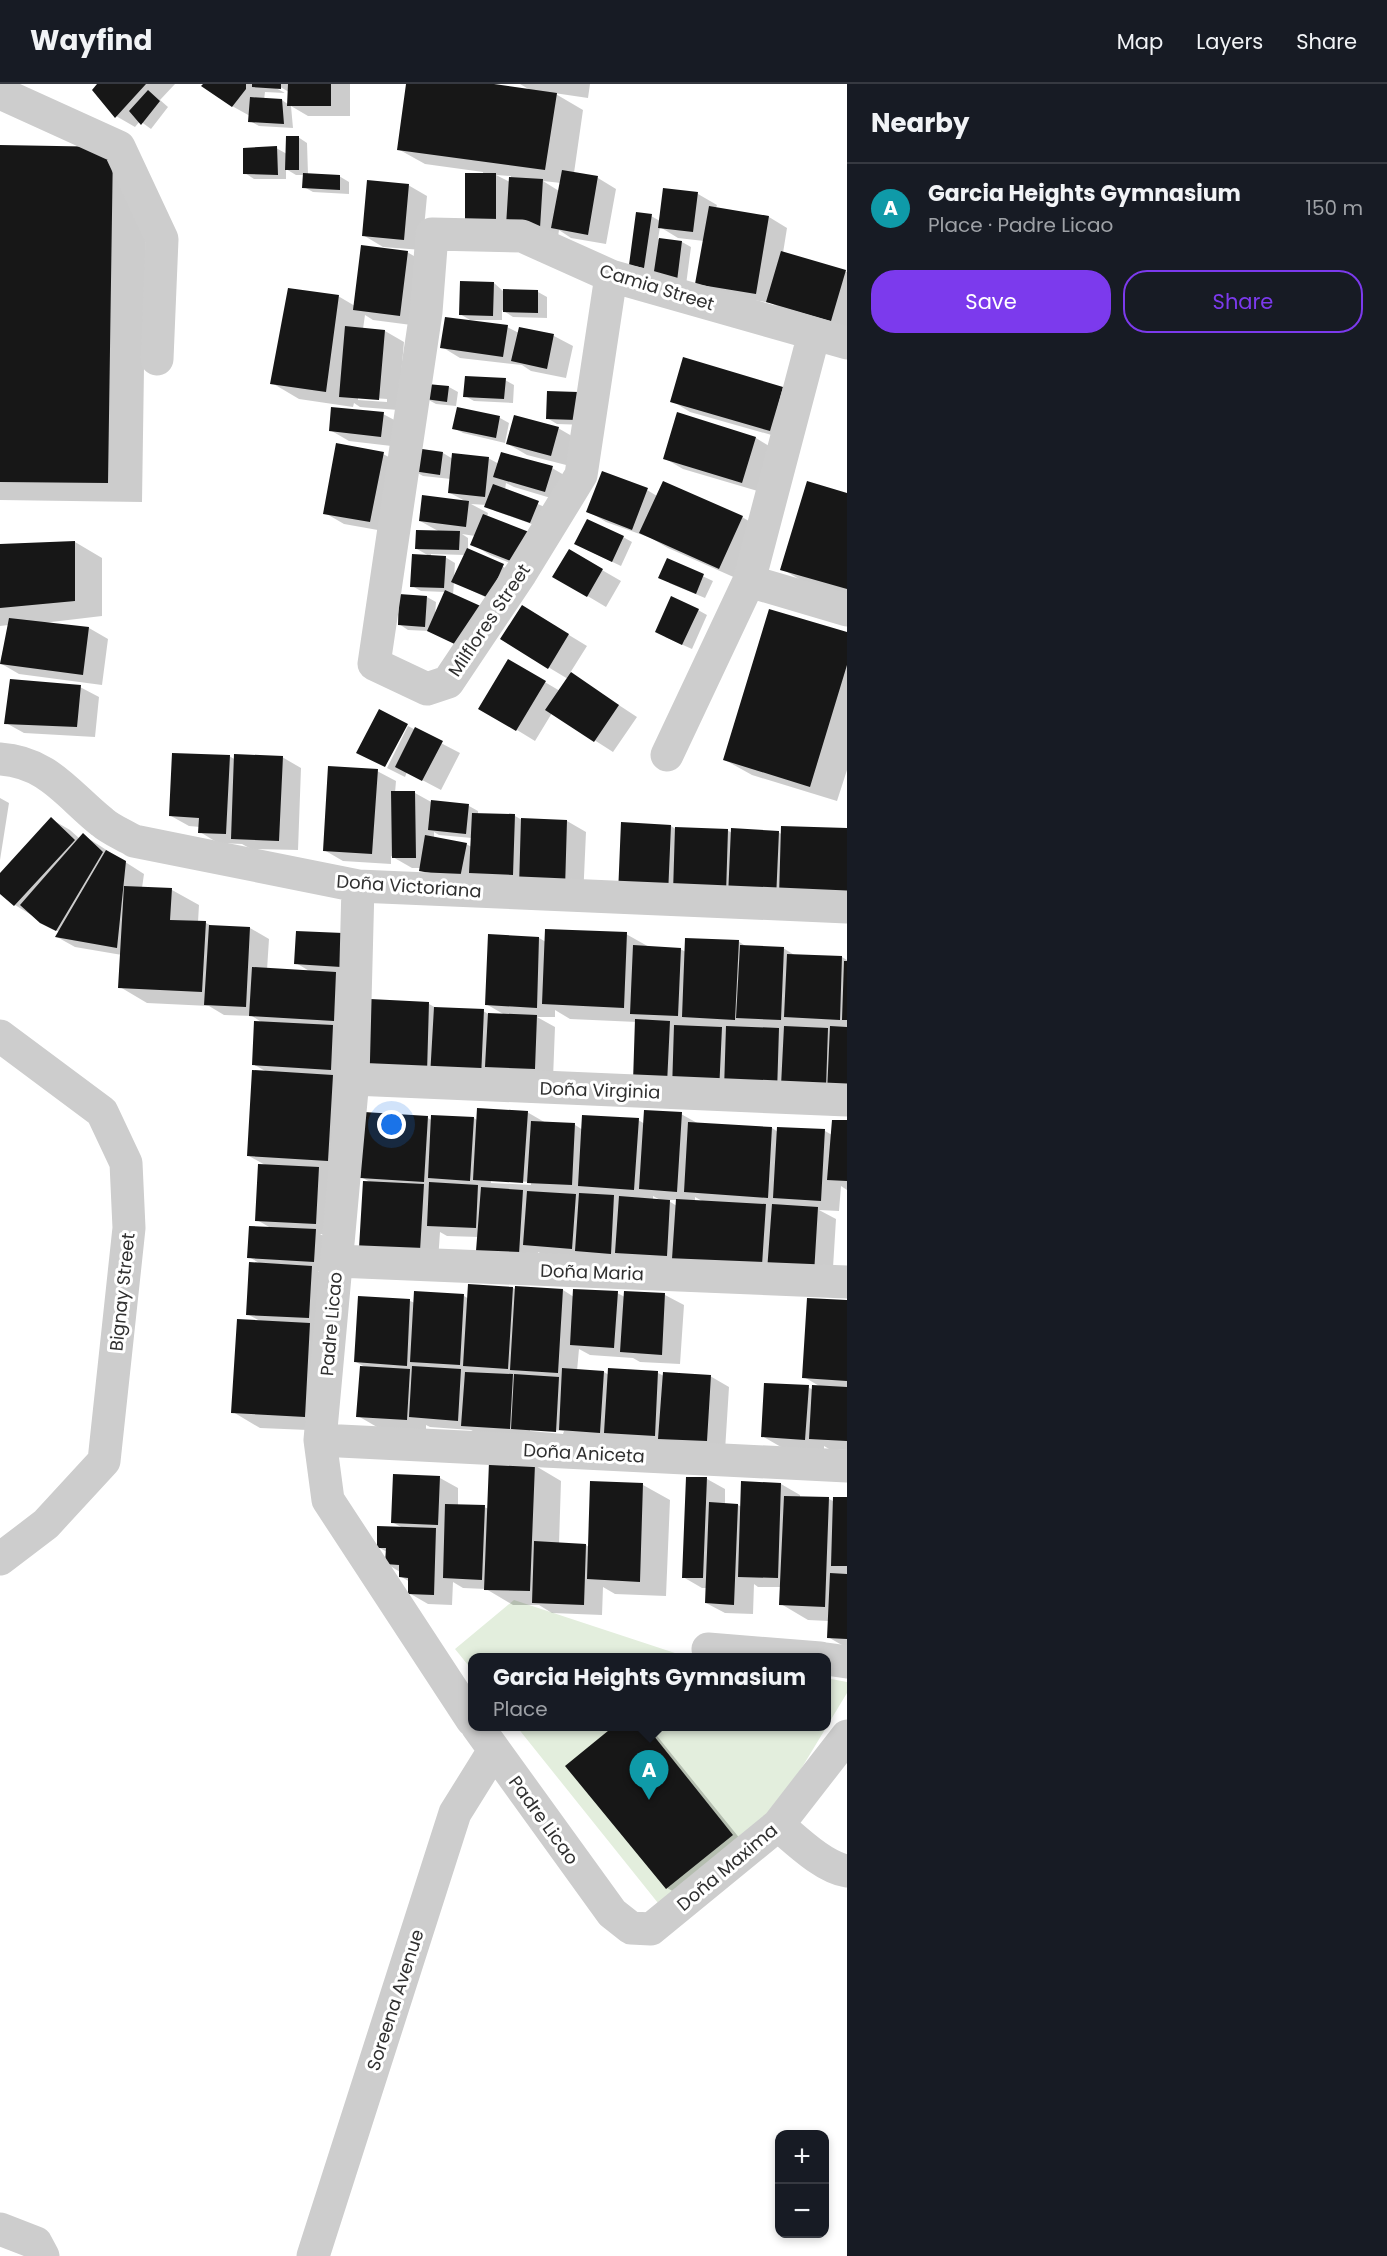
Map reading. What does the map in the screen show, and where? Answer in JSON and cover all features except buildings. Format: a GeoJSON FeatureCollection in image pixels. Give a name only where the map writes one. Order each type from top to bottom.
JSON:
{"type":"FeatureCollection","features":[{"type":"Feature","properties":{"kind":"street"},"geometry":{"type":"LineString","coordinates":[[0,93],[119,147],[162,238],[157,359]]}},
{"type":"Feature","properties":{"kind":"street","name":"Milflores Street"},"geometry":{"type":"LineString","coordinates":[[432,234],[426,312],[374,664],[427,689],[448,682],[521,573],[581,475],[611,276]]}},
{"type":"Feature","properties":{"kind":"street","name":"Camia Street"},"geometry":{"type":"LineString","coordinates":[[432,234],[522,236],[611,276],[847,343]]}},
{"type":"Feature","properties":{"kind":"street"},"geometry":{"type":"LineString","coordinates":[[667,755],[749,581],[814,334]]}},
{"type":"Feature","properties":{"kind":"street"},"geometry":{"type":"LineString","coordinates":[[749,581],[847,610]]}},
{"type":"Feature","properties":{"kind":"street","name":"Doña Victoriana"},"geometry":{"type":"LineString","coordinates":[[0,759],[15,760],[54,778],[102,823],[134,841],[358,886],[847,907]]}},
{"type":"Feature","properties":{"kind":"street","name":"Padre Licao"},"geometry":{"type":"LineString","coordinates":[[358,886],[353,1079],[320,1440],[328,1500],[468,1714]]}},
{"type":"Feature","properties":{"kind":"street","name":"Bignay Street"},"geometry":{"type":"LineString","coordinates":[[0,1036],[102,1112],[126,1164],[129,1228],[104,1461],[46,1524],[0,1559]]}},
{"type":"Feature","properties":{"kind":"street","name":"Doña Virginia"},"geometry":{"type":"LineString","coordinates":[[353,1079],[847,1100]]}},
{"type":"Feature","properties":{"kind":"street","name":"Doña Maria"},"geometry":{"type":"LineString","coordinates":[[337,1261],[847,1282]]}},
{"type":"Feature","properties":{"kind":"street","name":"Doña Aniceta"},"geometry":{"type":"LineString","coordinates":[[320,1440],[847,1466]]}},
{"type":"Feature","properties":{"kind":"street"},"geometry":{"type":"LineString","coordinates":[[708,1648],[764,1653]]}},
{"type":"Feature","properties":{"kind":"street"},"geometry":{"type":"LineString","coordinates":[[831,1660],[847,1662]]}},
{"type":"Feature","properties":{"kind":"street","name":"Doña Maxima"},"geometry":{"type":"LineString","coordinates":[[612,1913],[631,1928],[651,1929],[778,1825],[847,1736]]}},
{"type":"Feature","properties":{"kind":"street","name":"Padre Licao"},"geometry":{"type":"LineString","coordinates":[[485,1739],[612,1913]]}},
{"type":"Feature","properties":{"kind":"street","name":"Soreena Avenue"},"geometry":{"type":"LineString","coordinates":[[313,2256],[455,1813],[485,1739]]}},
{"type":"Feature","properties":{"kind":"street"},"geometry":{"type":"LineString","coordinates":[[778,1825],[812,1854],[847,1871]]}},
{"type":"Feature","properties":{"kind":"street"},"geometry":{"type":"LineString","coordinates":[[0,2229],[36,2243],[43,2256]]}},
{"type":"Feature","properties":{"kind":"green space"},"geometry":{"type":"Polygon","coordinates":[[[514,1600],[675,1653],[468,1653],[468,1665],[455,1649],[514,1600]]]}},
{"type":"Feature","properties":{"kind":"green space"},"geometry":{"type":"Polygon","coordinates":[[[831,1679],[847,1682],[847,1693],[831,1719],[831,1679]]]}},
{"type":"Feature","properties":{"kind":"green space"},"geometry":{"type":"Polygon","coordinates":[[[520,1731],[824,1731],[775,1812],[662,1908],[520,1731]]]}},
{"type":"Feature","properties":{"kind":"place","name":"Garcia Heights Gymnasium"},"geometry":{"type":"Point","coordinates":[649,1800]}}]}
